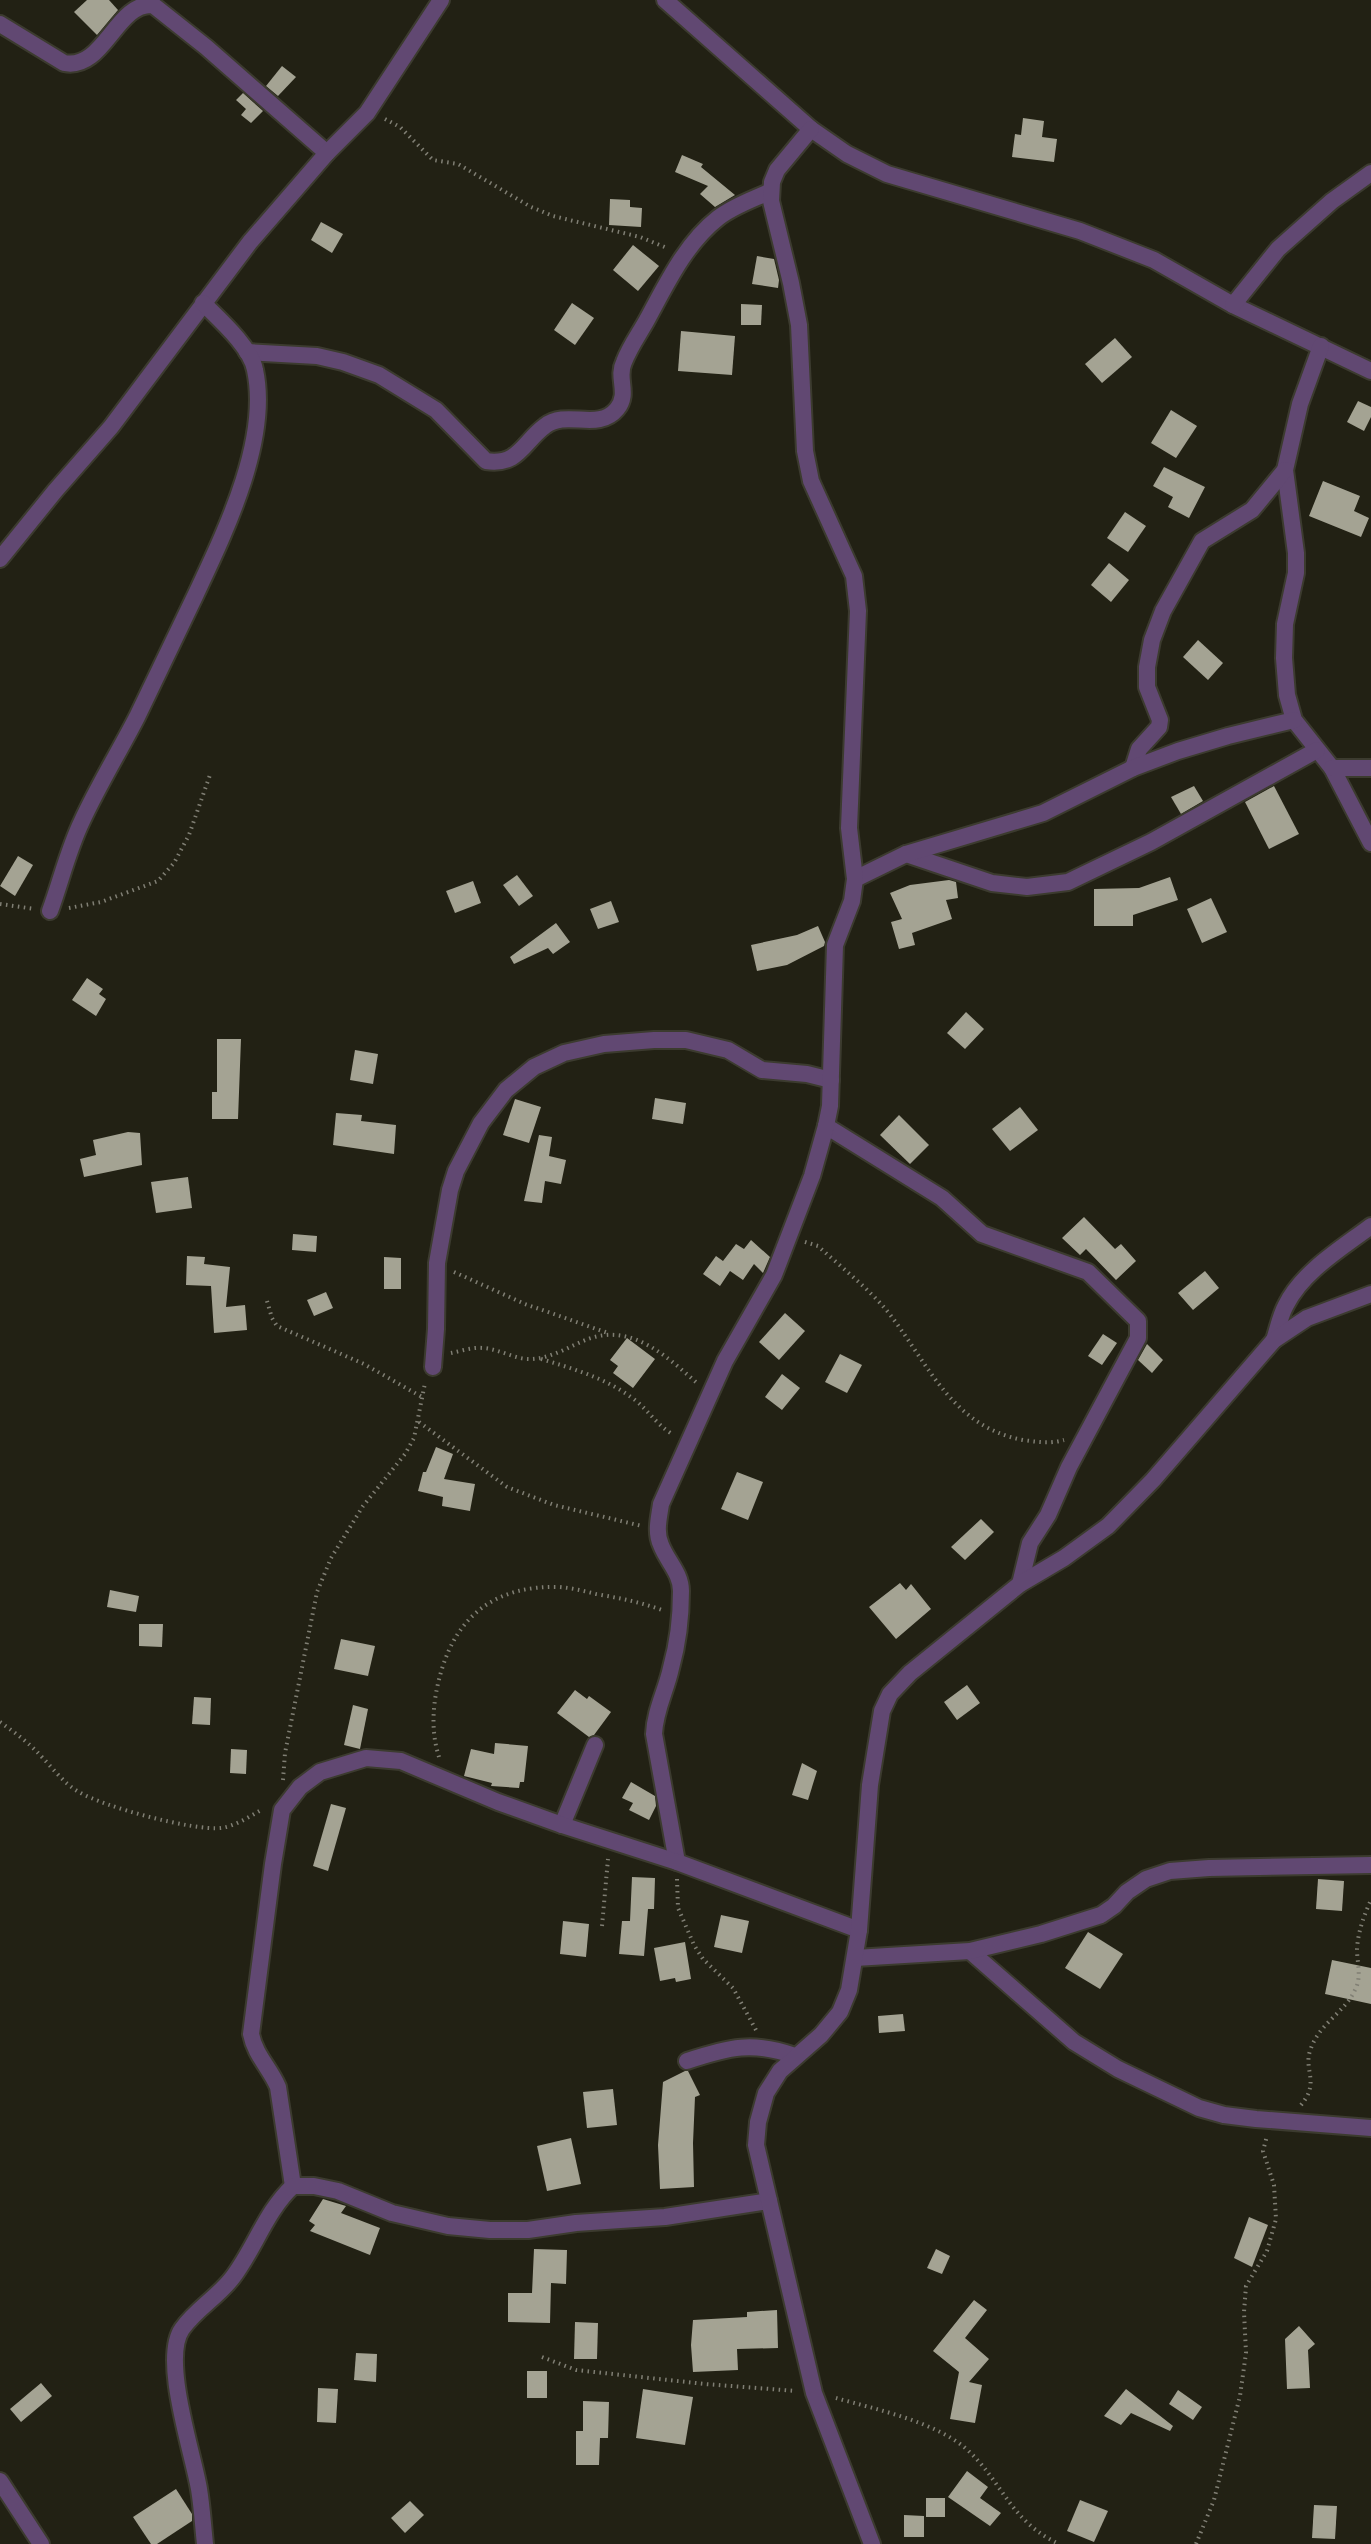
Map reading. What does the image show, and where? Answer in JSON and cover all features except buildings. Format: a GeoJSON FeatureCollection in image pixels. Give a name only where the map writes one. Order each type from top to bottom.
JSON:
{"type":"FeatureCollection","features":[{"type":"Feature","properties":{"kind":"street"},"geometry":{"type":"LineString","coordinates":[[0,559],[111,427],[250,242],[327,153],[367,113],[441,0]]}},
{"type":"Feature","properties":{"kind":"street"},"geometry":{"type":"LineString","coordinates":[[665,0],[811,129],[847,154],[887,174],[1080,231],[1154,260],[1233,305],[1371,371]]}},
{"type":"Feature","properties":{"kind":"street"},"geometry":{"type":"LineString","coordinates":[[0,24],[64,63],[71,64],[91,57],[138,8],[153,5],[206,46],[327,153]]}},
{"type":"Feature","properties":{"kind":"street"},"geometry":{"type":"LineString","coordinates":[[677,1862],[654,1734],[655,1718],[671,1669],[680,1616],[681,1588],[678,1575],[660,1544],[657,1527],[661,1504],[709,1393],[774,1275],[812,1176],[826,1126],[831,1080],[835,945],[852,901],[855,879],[849,828],[858,631],[857,593],[849,566],[811,481],[805,451],[799,325],[771,191],[777,170],[811,129]]}},
{"type":"Feature","properties":{"kind":"street"},"geometry":{"type":"LineString","coordinates":[[1233,305],[1278,249],[1332,201],[1371,173]]}},
{"type":"Feature","properties":{"kind":"street"},"geometry":{"type":"LineString","coordinates":[[247,352],[317,356],[343,362],[379,375],[435,410],[486,461],[506,461],[515,457],[551,422],[564,419],[602,420],[618,408],[624,396],[621,374],[624,361],[662,290],[684,257],[702,233],[719,217],[771,191]]}},
{"type":"Feature","properties":{"kind":"street"},"geometry":{"type":"LineString","coordinates":[[50,911],[78,829],[136,718],[197,592],[232,513],[247,472],[255,432],[257,394],[255,367],[247,352],[203,303]]}},
{"type":"Feature","properties":{"kind":"street"},"geometry":{"type":"LineString","coordinates":[[1321,346],[1300,404],[1285,470],[1296,553],[1296,573],[1285,624],[1284,658],[1287,695],[1294,720],[1332,768],[1371,843]]}},
{"type":"Feature","properties":{"kind":"street"},"geometry":{"type":"LineString","coordinates":[[1133,768],[1139,748],[1159,727],[1160,720],[1147,687],[1147,667],[1152,640],[1163,611],[1202,541],[1252,510],[1285,470]]}},
{"type":"Feature","properties":{"kind":"street"},"geometry":{"type":"LineString","coordinates":[[855,879],[906,854],[1043,813],[1133,768],[1228,736],[1294,720]]}},
{"type":"Feature","properties":{"kind":"street"},"geometry":{"type":"LineString","coordinates":[[906,854],[992,882],[1027,887],[1068,882],[1151,842],[1317,750]]}},
{"type":"Feature","properties":{"kind":"street"},"geometry":{"type":"LineString","coordinates":[[1332,768],[1371,768]]}},
{"type":"Feature","properties":{"kind":"street"},"geometry":{"type":"LineString","coordinates":[[433,1367],[437,1263],[450,1190],[464,1154],[481,1123],[506,1090],[534,1067],[564,1053],[603,1044],[686,1040],[728,1050],[762,1070],[807,1074],[831,1080]]}},
{"type":"Feature","properties":{"kind":"street"},"geometry":{"type":"LineString","coordinates":[[826,1126],[942,1198],[982,1234],[1088,1272],[1136,1318],[1139,1326],[1138,1338],[1087,1431],[1048,1515],[1030,1544],[1020,1584]]}},
{"type":"Feature","properties":{"kind":"street"},"geometry":{"type":"LineString","coordinates":[[1274,1340],[1287,1303],[1302,1283],[1324,1262],[1371,1226]]}},
{"type":"Feature","properties":{"kind":"street"},"geometry":{"type":"LineString","coordinates":[[872,2544],[814,2393],[756,2145],[758,2122],[766,2093],[780,2071],[820,2035],[840,2012],[849,1990],[859,1930],[870,1785],[882,1711],[890,1694],[910,1673],[1020,1584],[1090,1540],[1123,1511],[1274,1340],[1307,1318],[1371,1294]]}},
{"type":"Feature","properties":{"kind":"street"},"geometry":{"type":"LineString","coordinates":[[562,1826],[595,1745]]}},
{"type":"Feature","properties":{"kind":"street"},"geometry":{"type":"LineString","coordinates":[[293,2186],[278,2087],[273,2073],[254,2047],[251,2034],[267,1908],[274,1809],[320,1772],[366,1758],[401,1761],[562,1826],[677,1862],[859,1930]]}},
{"type":"Feature","properties":{"kind":"street"},"geometry":{"type":"LineString","coordinates":[[855,1958],[969,1951],[1041,1934],[1101,1915],[1146,1879],[1170,1871],[1209,1868],[1371,1865]]}},
{"type":"Feature","properties":{"kind":"street"},"geometry":{"type":"LineString","coordinates":[[969,1951],[1074,2042],[1118,2069],[1199,2108],[1224,2115],[1371,2128]]}},
{"type":"Feature","properties":{"kind":"street"},"geometry":{"type":"LineString","coordinates":[[687,2061],[727,2048],[763,2047],[795,2056]]}},
{"type":"Feature","properties":{"kind":"street"},"geometry":{"type":"LineString","coordinates":[[205,2544],[199,2490],[177,2385],[175,2343],[181,2330],[234,2277],[282,2196],[293,2186],[326,2189],[392,2212],[448,2226],[490,2230],[528,2230],[576,2223],[665,2217],[770,2201]]}},
{"type":"Feature","properties":{"kind":"street"},"geometry":{"type":"LineString","coordinates":[[0,2481],[41,2544]]}},
{"type":"Feature","properties":{"kind":"path"},"geometry":{"type":"LineString","coordinates":[[367,113],[400,127],[433,160],[458,164],[531,207],[553,216],[640,237],[684,257]]}},
{"type":"Feature","properties":{"kind":"path"},"geometry":{"type":"LineString","coordinates":[[0,904],[50,911],[101,903],[158,881],[174,864],[189,835],[212,772]]}},
{"type":"Feature","properties":{"kind":"path"},"geometry":{"type":"LineString","coordinates":[[790,1236],[818,1246],[887,1311],[928,1372],[962,1410],[988,1429],[1011,1437],[1041,1443],[1061,1441],[1087,1431]]}},
{"type":"Feature","properties":{"kind":"path"},"geometry":{"type":"LineString","coordinates":[[437,1263],[525,1305],[610,1334]]}},
{"type":"Feature","properties":{"kind":"path"},"geometry":{"type":"LineString","coordinates":[[267,1301],[277,1326],[364,1364],[422,1397]]}},
{"type":"Feature","properties":{"kind":"path"},"geometry":{"type":"LineString","coordinates":[[0,1722],[38,1752],[67,1784],[94,1799],[150,1816],[206,1828],[221,1828],[274,1809],[317,1593],[331,1558],[363,1506],[405,1454],[414,1438],[427,1377],[433,1367],[450,1353],[471,1348],[495,1350],[527,1360],[540,1359],[588,1339],[610,1334],[623,1334],[640,1340],[675,1364],[709,1393]]}},
{"type":"Feature","properties":{"kind":"path"},"geometry":{"type":"LineString","coordinates":[[540,1359],[608,1382],[638,1402],[661,1427],[688,1444]]}},
{"type":"Feature","properties":{"kind":"path"},"geometry":{"type":"LineString","coordinates":[[418,1422],[498,1481],[532,1498],[640,1526],[657,1527]]}},
{"type":"Feature","properties":{"kind":"path"},"geometry":{"type":"LineString","coordinates":[[447,1781],[435,1744],[433,1727],[438,1683],[454,1638],[463,1624],[480,1609],[500,1597],[519,1590],[562,1587],[623,1598],[680,1616]]}},
{"type":"Feature","properties":{"kind":"path"},"geometry":{"type":"LineString","coordinates":[[602,1926],[609,1840]]}},
{"type":"Feature","properties":{"kind":"path"},"geometry":{"type":"LineString","coordinates":[[677,1862],[678,1908],[694,1945],[703,1959],[733,1988],[763,2047]]}},
{"type":"Feature","properties":{"kind":"path"},"geometry":{"type":"LineString","coordinates":[[1196,2544],[1214,2500],[1240,2396],[1246,2353],[1244,2313],[1246,2286],[1267,2251],[1276,2219],[1274,2185],[1263,2151],[1263,2144],[1269,2133],[1299,2108],[1310,2091],[1311,2074],[1308,2057],[1318,2034],[1356,1988],[1359,1936],[1371,1900]]}},
{"type":"Feature","properties":{"kind":"path"},"geometry":{"type":"LineString","coordinates":[[542,2357],[576,2370],[814,2393],[880,2410],[939,2431],[964,2447],[986,2471],[1026,2523],[1043,2537],[1059,2544]]}}]}
